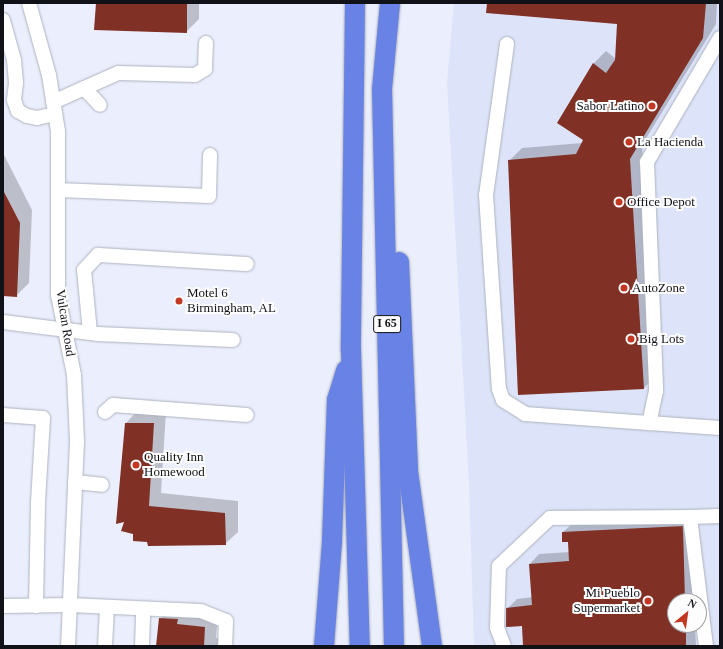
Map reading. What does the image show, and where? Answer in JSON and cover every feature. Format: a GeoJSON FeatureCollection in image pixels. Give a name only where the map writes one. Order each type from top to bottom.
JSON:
{"type":"FeatureCollection","features":[{"type":"Feature","properties":{"kind":"highway"},"geometry":{"type":"LineString","coordinates":[[355,3],[351,351],[360,646]]}},
{"type":"Feature","properties":{"kind":"highway","name":"I 65"},"geometry":{"type":"LineString","coordinates":[[390,3],[382,89],[394,646]]}},
{"type":"Feature","properties":{"kind":"highway"},"geometry":{"type":"LineString","coordinates":[[382,89],[395,160],[408,471],[432,646]]}},
{"type":"Feature","properties":{"kind":"highway"},"geometry":{"type":"LineString","coordinates":[[324,646],[332,541],[337,400],[351,351]]}},
{"type":"Feature","properties":{"kind":"street","name":"Vulcan Road"},"geometry":{"type":"LineString","coordinates":[[29,3],[49,75],[58,131],[58,295],[74,376],[77,441],[68,646]]}},
{"type":"Feature","properties":{"kind":"street"},"geometry":{"type":"LineString","coordinates":[[3,20],[14,60],[16,83],[14,100],[18,111],[27,116],[37,118],[84,88],[118,73],[196,75],[205,70],[206,43]]}},
{"type":"Feature","properties":{"kind":"street"},"geometry":{"type":"LineString","coordinates":[[649,423],[656,391],[647,162],[720,38]]}},
{"type":"Feature","properties":{"kind":"street"},"geometry":{"type":"LineString","coordinates":[[507,44],[486,195],[499,389],[503,400],[525,414],[720,428]]}},
{"type":"Feature","properties":{"kind":"street"},"geometry":{"type":"LineString","coordinates":[[84,88],[100,105]]}},
{"type":"Feature","properties":{"kind":"street"},"geometry":{"type":"LineString","coordinates":[[58,190],[209,196],[210,155]]}},
{"type":"Feature","properties":{"kind":"street"},"geometry":{"type":"LineString","coordinates":[[90,333],[84,270],[98,256],[247,264]]}},
{"type":"Feature","properties":{"kind":"street"},"geometry":{"type":"LineString","coordinates":[[3,322],[90,333],[233,340]]}},
{"type":"Feature","properties":{"kind":"street"},"geometry":{"type":"LineString","coordinates":[[105,412],[113,405],[247,415]]}},
{"type":"Feature","properties":{"kind":"street"},"geometry":{"type":"LineString","coordinates":[[3,416],[43,418],[38,502],[36,606]]}},
{"type":"Feature","properties":{"kind":"street"},"geometry":{"type":"LineString","coordinates":[[75,482],[102,485]]}},
{"type":"Feature","properties":{"kind":"street"},"geometry":{"type":"LineString","coordinates":[[504,646],[497,628],[499,566],[550,518],[720,516]]}},
{"type":"Feature","properties":{"kind":"street"},"geometry":{"type":"LineString","coordinates":[[690,517],[706,646]]}},
{"type":"Feature","properties":{"kind":"street"},"geometry":{"type":"LineString","coordinates":[[3,606],[70,605],[201,611],[226,621],[225,646]]}},
{"type":"Feature","properties":{"kind":"street"},"geometry":{"type":"LineString","coordinates":[[105,646],[107,607]]}},
{"type":"Feature","properties":{"kind":"street"},"geometry":{"type":"LineString","coordinates":[[142,646],[143,609]]}},
{"type":"Feature","properties":{"kind":"shaded area"},"geometry":{"type":"Polygon","coordinates":[[[454,3],[720,3],[720,646],[474,646],[469,484],[447,82],[454,3]]]}},
{"type":"Feature","properties":{"kind":"building"},"geometry":{"type":"Polygon","coordinates":[[[96,3],[187,3],[187,33],[94,30],[96,3]]]}},
{"type":"Feature","properties":{"kind":"building"},"geometry":{"type":"Polygon","coordinates":[[[487,3],[706,3],[703,38],[630,159],[644,389],[518,395],[508,160],[576,154],[583,140],[557,123],[593,63],[606,73],[615,60],[617,24],[486,13],[487,3]]]}},
{"type":"Feature","properties":{"kind":"building"},"geometry":{"type":"Polygon","coordinates":[[[3,190],[20,223],[17,297],[3,296],[3,190]]]}},
{"type":"Feature","properties":{"kind":"building","name":"Quality Inn Homewood"},"geometry":{"type":"Polygon","coordinates":[[[125,423],[154,423],[149,506],[225,513],[226,545],[148,546],[147,542],[133,541],[133,534],[121,531],[124,522],[116,524],[125,423]]]}},
{"type":"Feature","properties":{"kind":"building"},"geometry":{"type":"Polygon","coordinates":[[[683,526],[685,593],[667,593],[667,633],[686,633],[686,646],[523,646],[522,626],[506,627],[506,608],[532,605],[529,564],[569,561],[568,542],[562,542],[562,532],[683,526]]]}},
{"type":"Feature","properties":{"kind":"building"},"geometry":{"type":"Polygon","coordinates":[[[159,618],[178,619],[177,624],[205,627],[204,646],[156,646],[159,618]]]}},
{"type":"Feature","properties":{"kind":"place","name":"Sabor Latino"},"geometry":{"type":"Point","coordinates":[652,106]}},
{"type":"Feature","properties":{"kind":"place","name":"La Hacienda"},"geometry":{"type":"Point","coordinates":[629,142]}},
{"type":"Feature","properties":{"kind":"place","name":"Office Depot"},"geometry":{"type":"Point","coordinates":[619,202]}},
{"type":"Feature","properties":{"kind":"place","name":"AutoZone"},"geometry":{"type":"Point","coordinates":[624,288]}},
{"type":"Feature","properties":{"kind":"place","name":"Motel 6 Birmingham, AL"},"geometry":{"type":"Point","coordinates":[179,301]}},
{"type":"Feature","properties":{"kind":"place","name":"Big Lots"},"geometry":{"type":"Point","coordinates":[631,339]}},
{"type":"Feature","properties":{"kind":"place","name":"Quality Inn Homewood"},"geometry":{"type":"Point","coordinates":[136,465]}},
{"type":"Feature","properties":{"kind":"place","name":"Mi Pueblo Supermarket"},"geometry":{"type":"Point","coordinates":[648,601]}}]}
